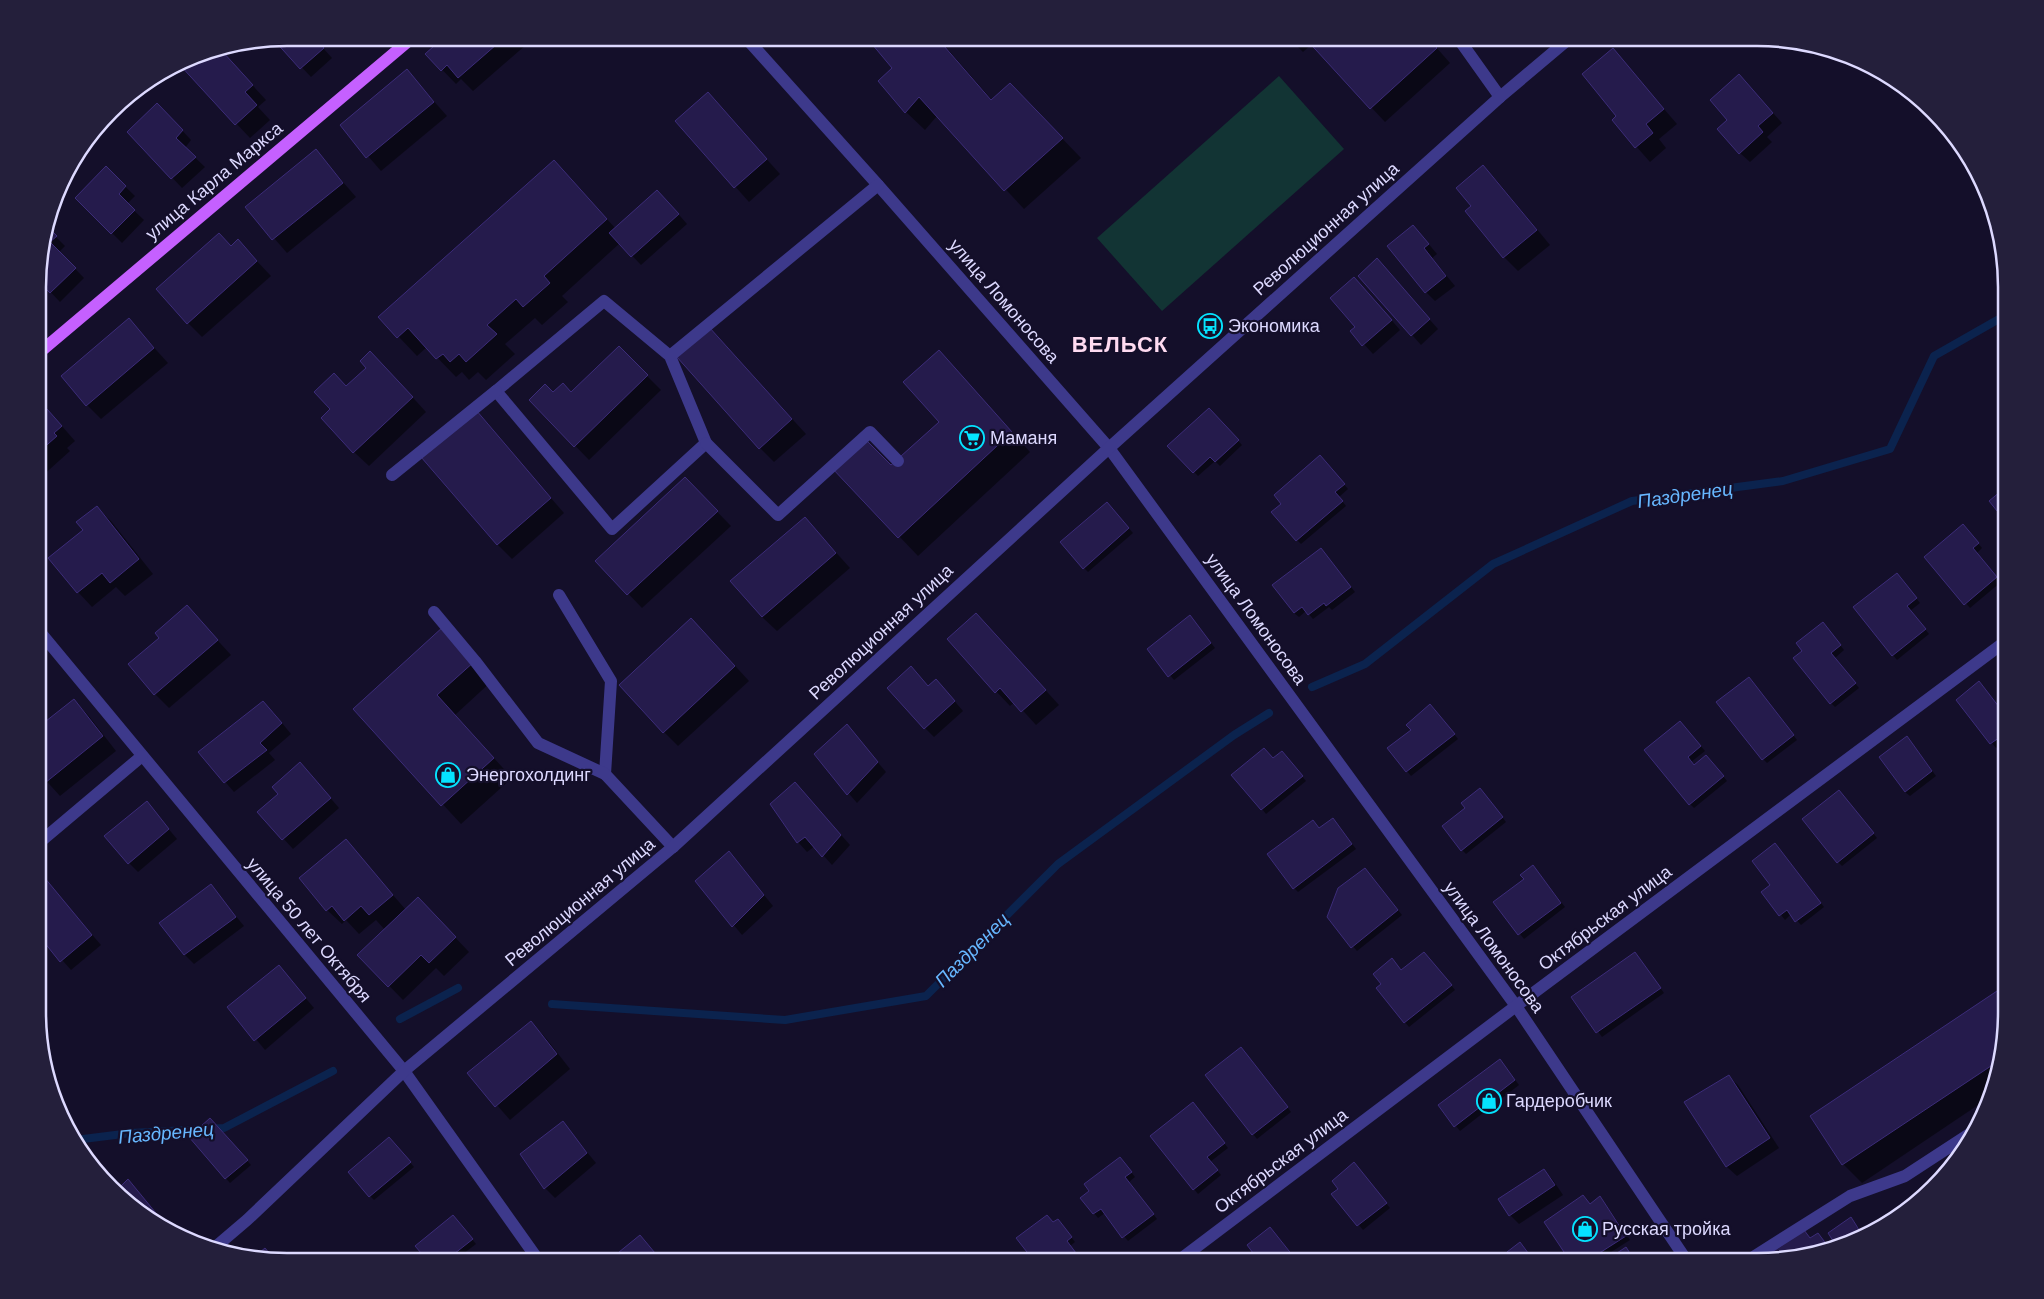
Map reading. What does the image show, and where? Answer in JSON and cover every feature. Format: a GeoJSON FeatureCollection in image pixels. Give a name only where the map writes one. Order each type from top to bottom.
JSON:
{"type":"FeatureCollection","features":[{"type":"Feature","properties":{"kind":"main road","name":"улица Карла Маркса"},"geometry":{"type":"LineString","coordinates":[[46,347],[403,46]]}},
{"type":"Feature","properties":{"kind":"street","name":"улица Ломоносова"},"geometry":{"type":"LineString","coordinates":[[753,46],[1109,448],[1516,1006],[1682,1253]]}},
{"type":"Feature","properties":{"kind":"street"},"geometry":{"type":"LineString","coordinates":[[1464,46],[1500,97]]}},
{"type":"Feature","properties":{"kind":"street","name":"Революционная улица"},"geometry":{"type":"LineString","coordinates":[[220,1243],[404,1071],[673,847],[1109,448],[1500,97],[1561,46]]}},
{"type":"Feature","properties":{"kind":"street"},"geometry":{"type":"LineString","coordinates":[[670,356],[878,185]]}},
{"type":"Feature","properties":{"kind":"street"},"geometry":{"type":"LineString","coordinates":[[392,475],[604,301],[670,356],[706,443],[778,515],[870,432],[898,461]]}},
{"type":"Feature","properties":{"kind":"street"},"geometry":{"type":"LineString","coordinates":[[496,391],[612,529],[706,443]]}},
{"type":"Feature","properties":{"kind":"street"},"geometry":{"type":"LineString","coordinates":[[559,595],[611,681],[605,774]]}},
{"type":"Feature","properties":{"kind":"street"},"geometry":{"type":"LineString","coordinates":[[434,612],[475,661],[538,743],[605,774],[673,847]]}},
{"type":"Feature","properties":{"kind":"street","name":"улица 50 лет Октября"},"geometry":{"type":"LineString","coordinates":[[46,639],[404,1071],[533,1253]]}},
{"type":"Feature","properties":{"kind":"street","name":"Октябрьская улица"},"geometry":{"type":"LineString","coordinates":[[1189,1253],[1998,647]]}},
{"type":"Feature","properties":{"kind":"street"},"geometry":{"type":"LineString","coordinates":[[46,837],[142,756]]}},
{"type":"Feature","properties":{"kind":"street"},"geometry":{"type":"LineString","coordinates":[[1759,1253],[1850,1196],[1905,1176],[1961,1140]]}},
{"type":"Feature","properties":{"kind":"green space"},"geometry":{"type":"Polygon","coordinates":[[[1279,76],[1344,149],[1162,311],[1097,238],[1279,76]]]}},
{"type":"Feature","properties":{"kind":"building"},"geometry":{"type":"Polygon","coordinates":[[[322,46],[324,48],[300,69],[280,47],[322,46]]]}},
{"type":"Feature","properties":{"kind":"building"},"geometry":{"type":"Polygon","coordinates":[[[434,46],[495,46],[458,78],[447,65],[441,71],[425,54],[434,46]]]}},
{"type":"Feature","properties":{"kind":"building"},"geometry":{"type":"Polygon","coordinates":[[[874,46],[944,46],[991,100],[1010,83],[1063,138],[1004,191],[919,97],[905,113],[878,81],[892,68],[874,46]]]}},
{"type":"Feature","properties":{"kind":"building"},"geometry":{"type":"Polygon","coordinates":[[[1312,46],[1435,46],[1437,48],[1370,109],[1312,46]]]}},
{"type":"Feature","properties":{"kind":"building"},"geometry":{"type":"Polygon","coordinates":[[[1613,48],[1664,109],[1646,124],[1653,133],[1635,148],[1612,120],[1616,116],[1582,74],[1613,48]]]}},
{"type":"Feature","properties":{"kind":"building"},"geometry":{"type":"Polygon","coordinates":[[[225,54],[253,85],[245,92],[257,105],[235,125],[184,70],[225,54]]]}},
{"type":"Feature","properties":{"kind":"building"},"geometry":{"type":"Polygon","coordinates":[[[407,69],[434,102],[366,158],[340,125],[407,69]]]}},
{"type":"Feature","properties":{"kind":"building"},"geometry":{"type":"Polygon","coordinates":[[[1739,74],[1773,113],[1758,126],[1763,132],[1739,154],[1717,129],[1727,120],[1710,100],[1739,74]]]}},
{"type":"Feature","properties":{"kind":"building"},"geometry":{"type":"Polygon","coordinates":[[[708,92],[767,159],[734,188],[675,121],[708,92]]]}},
{"type":"Feature","properties":{"kind":"building"},"geometry":{"type":"Polygon","coordinates":[[[157,103],[183,130],[176,138],[196,157],[171,179],[127,132],[157,103]]]}},
{"type":"Feature","properties":{"kind":"building"},"geometry":{"type":"Polygon","coordinates":[[[316,149],[343,183],[272,240],[245,207],[316,149]]]}},
{"type":"Feature","properties":{"kind":"building"},"geometry":{"type":"Polygon","coordinates":[[[554,160],[607,219],[544,276],[550,283],[523,307],[516,299],[487,325],[497,334],[466,362],[459,354],[450,362],[443,354],[436,359],[408,328],[397,338],[378,317],[554,160]]]}},
{"type":"Feature","properties":{"kind":"building"},"geometry":{"type":"Polygon","coordinates":[[[1483,165],[1537,230],[1503,258],[1465,211],[1471,206],[1456,188],[1483,165]]]}},
{"type":"Feature","properties":{"kind":"building"},"geometry":{"type":"Polygon","coordinates":[[[106,166],[126,186],[119,194],[135,210],[111,234],[75,198],[106,166]]]}},
{"type":"Feature","properties":{"kind":"building"},"geometry":{"type":"Polygon","coordinates":[[[657,190],[679,214],[631,257],[609,233],[657,190]]]}},
{"type":"Feature","properties":{"kind":"building"},"geometry":{"type":"Polygon","coordinates":[[[1413,225],[1429,244],[1424,248],[1446,276],[1425,293],[1387,246],[1413,225]]]}},
{"type":"Feature","properties":{"kind":"building"},"geometry":{"type":"Polygon","coordinates":[[[53,232],[57,236],[51,241],[53,232]]]}},
{"type":"Feature","properties":{"kind":"building"},"geometry":{"type":"Polygon","coordinates":[[[219,233],[231,246],[238,239],[257,261],[187,324],[156,289],[219,233]]]}},
{"type":"Feature","properties":{"kind":"building"},"geometry":{"type":"Polygon","coordinates":[[[51,243],[76,268],[50,293],[46,288],[51,243]]]}},
{"type":"Feature","properties":{"kind":"building"},"geometry":{"type":"Polygon","coordinates":[[[1377,258],[1430,319],[1411,336],[1358,276],[1377,258]]]}},
{"type":"Feature","properties":{"kind":"building"},"geometry":{"type":"Polygon","coordinates":[[[1354,277],[1392,320],[1362,346],[1350,331],[1355,327],[1330,298],[1354,277]]]}},
{"type":"Feature","properties":{"kind":"building"},"geometry":{"type":"Polygon","coordinates":[[[129,318],[154,348],[86,406],[61,376],[129,318]]]}},
{"type":"Feature","properties":{"kind":"building"},"geometry":{"type":"Polygon","coordinates":[[[709,327],[792,419],[759,449],[676,356],[709,327]]]}},
{"type":"Feature","properties":{"kind":"building"},"geometry":{"type":"Polygon","coordinates":[[[619,346],[648,375],[574,447],[529,400],[545,384],[553,392],[563,383],[571,392],[619,346]]]}},
{"type":"Feature","properties":{"kind":"building"},"geometry":{"type":"Polygon","coordinates":[[[939,350],[1012,432],[898,538],[831,467],[864,438],[891,465],[939,422],[903,382],[939,350]]]}},
{"type":"Feature","properties":{"kind":"building"},"geometry":{"type":"Polygon","coordinates":[[[370,351],[413,397],[353,453],[321,418],[330,409],[314,392],[334,373],[346,386],[366,368],[360,361],[370,351]]]}},
{"type":"Feature","properties":{"kind":"building"},"geometry":{"type":"Polygon","coordinates":[[[1209,408],[1239,440],[1215,462],[1210,457],[1193,473],[1167,446],[1209,408]]]}},
{"type":"Feature","properties":{"kind":"building"},"geometry":{"type":"Polygon","coordinates":[[[46,410],[62,426],[54,433],[57,436],[46,446],[46,410]]]}},
{"type":"Feature","properties":{"kind":"building"},"geometry":{"type":"Polygon","coordinates":[[[476,410],[551,498],[497,545],[421,457],[476,410]]]}},
{"type":"Feature","properties":{"kind":"building"},"geometry":{"type":"Polygon","coordinates":[[[1320,455],[1345,484],[1335,492],[1343,501],[1296,541],[1271,512],[1281,504],[1274,495],[1320,455]]]}},
{"type":"Feature","properties":{"kind":"building"},"geometry":{"type":"Polygon","coordinates":[[[685,477],[718,511],[627,595],[595,561],[685,477]]]}},
{"type":"Feature","properties":{"kind":"building"},"geometry":{"type":"Polygon","coordinates":[[[1998,494],[1998,512],[1989,501],[1998,494]]]}},
{"type":"Feature","properties":{"kind":"building"},"geometry":{"type":"Polygon","coordinates":[[[1107,502],[1129,528],[1083,569],[1060,542],[1107,502]]]}},
{"type":"Feature","properties":{"kind":"building"},"geometry":{"type":"Polygon","coordinates":[[[97,506],[139,559],[110,583],[102,573],[77,593],[48,558],[83,530],[76,522],[97,506]]]}},
{"type":"Feature","properties":{"kind":"building"},"geometry":{"type":"Polygon","coordinates":[[[805,517],[836,553],[762,617],[730,581],[805,517]]]}},
{"type":"Feature","properties":{"kind":"building"},"geometry":{"type":"Polygon","coordinates":[[[1963,524],[1979,543],[1973,548],[1997,577],[1964,605],[1924,557],[1963,524]]]}},
{"type":"Feature","properties":{"kind":"building"},"geometry":{"type":"Polygon","coordinates":[[[1321,548],[1351,587],[1326,606],[1324,603],[1308,615],[1302,607],[1294,613],[1272,585],[1321,548]]]}},
{"type":"Feature","properties":{"kind":"building"},"geometry":{"type":"Polygon","coordinates":[[[1897,573],[1917,598],[1907,606],[1926,629],[1892,656],[1853,607],[1897,573]]]}},
{"type":"Feature","properties":{"kind":"building"},"geometry":{"type":"Polygon","coordinates":[[[187,605],[218,640],[154,695],[128,664],[159,638],[155,633],[187,605]]]}},
{"type":"Feature","properties":{"kind":"building"},"geometry":{"type":"Polygon","coordinates":[[[976,613],[1046,690],[1021,712],[1000,688],[995,693],[947,639],[976,613]]]}},
{"type":"Feature","properties":{"kind":"building"},"geometry":{"type":"Polygon","coordinates":[[[1190,615],[1211,643],[1168,677],[1147,649],[1190,615]]]}},
{"type":"Feature","properties":{"kind":"building"},"geometry":{"type":"Polygon","coordinates":[[[691,618],[735,666],[663,733],[619,685],[691,618]]]}},
{"type":"Feature","properties":{"kind":"building"},"geometry":{"type":"Polygon","coordinates":[[[1823,622],[1841,645],[1831,653],[1856,683],[1830,704],[1793,658],[1802,651],[1796,643],[1823,622]]]}},
{"type":"Feature","properties":{"kind":"building"},"geometry":{"type":"Polygon","coordinates":[[[444,626],[475,661],[437,695],[494,758],[441,806],[353,709],[444,626]]]}},
{"type":"Feature","properties":{"kind":"building"},"geometry":{"type":"Polygon","coordinates":[[[911,666],[928,686],[936,679],[955,701],[924,729],[887,688],[911,666]]]}},
{"type":"Feature","properties":{"kind":"building"},"geometry":{"type":"Polygon","coordinates":[[[1749,677],[1794,735],[1762,760],[1716,702],[1749,677]]]}},
{"type":"Feature","properties":{"kind":"building"},"geometry":{"type":"Polygon","coordinates":[[[1979,681],[1998,706],[1998,738],[1990,744],[1956,700],[1979,681]]]}},
{"type":"Feature","properties":{"kind":"building"},"geometry":{"type":"Polygon","coordinates":[[[74,699],[103,736],[46,782],[46,721],[74,699]]]}},
{"type":"Feature","properties":{"kind":"building"},"geometry":{"type":"Polygon","coordinates":[[[263,701],[282,723],[260,743],[267,750],[224,783],[198,752],[263,701]]]}},
{"type":"Feature","properties":{"kind":"building"},"geometry":{"type":"Polygon","coordinates":[[[1430,704],[1455,734],[1406,772],[1387,748],[1411,730],[1406,725],[1430,704]]]}},
{"type":"Feature","properties":{"kind":"building"},"geometry":{"type":"Polygon","coordinates":[[[1680,721],[1701,746],[1688,757],[1694,765],[1706,755],[1724,776],[1689,805],[1644,750],[1680,721]]]}},
{"type":"Feature","properties":{"kind":"building"},"geometry":{"type":"Polygon","coordinates":[[[847,724],[878,762],[847,795],[814,754],[847,724]]]}},
{"type":"Feature","properties":{"kind":"building"},"geometry":{"type":"Polygon","coordinates":[[[1907,736],[1932,771],[1905,792],[1879,757],[1907,736]]]}},
{"type":"Feature","properties":{"kind":"building"},"geometry":{"type":"Polygon","coordinates":[[[1264,748],[1273,758],[1282,751],[1303,776],[1261,810],[1231,775],[1264,748]]]}},
{"type":"Feature","properties":{"kind":"building"},"geometry":{"type":"Polygon","coordinates":[[[300,762],[331,798],[282,840],[257,812],[278,794],[272,787],[300,762]]]}},
{"type":"Feature","properties":{"kind":"building"},"geometry":{"type":"Polygon","coordinates":[[[795,782],[841,835],[822,857],[805,837],[797,843],[770,804],[795,782]]]}},
{"type":"Feature","properties":{"kind":"building"},"geometry":{"type":"Polygon","coordinates":[[[1480,788],[1503,817],[1461,851],[1442,826],[1465,808],[1461,803],[1480,788]]]}},
{"type":"Feature","properties":{"kind":"building"},"geometry":{"type":"Polygon","coordinates":[[[1839,790],[1874,833],[1837,863],[1802,819],[1839,790]]]}},
{"type":"Feature","properties":{"kind":"building"},"geometry":{"type":"Polygon","coordinates":[[[147,801],[169,829],[128,864],[104,836],[147,801]]]}},
{"type":"Feature","properties":{"kind":"building"},"geometry":{"type":"Polygon","coordinates":[[[1333,818],[1352,844],[1293,889],[1267,854],[1313,820],[1319,828],[1333,818]]]}},
{"type":"Feature","properties":{"kind":"building"},"geometry":{"type":"Polygon","coordinates":[[[346,839],[393,895],[369,915],[361,906],[344,921],[332,906],[326,911],[299,878],[346,839]]]}},
{"type":"Feature","properties":{"kind":"building"},"geometry":{"type":"Polygon","coordinates":[[[1775,843],[1821,903],[1795,922],[1787,910],[1779,916],[1761,892],[1770,885],[1752,861],[1775,843]]]}},
{"type":"Feature","properties":{"kind":"building"},"geometry":{"type":"Polygon","coordinates":[[[729,851],[764,895],[732,927],[695,881],[729,851]]]}},
{"type":"Feature","properties":{"kind":"building"},"geometry":{"type":"Polygon","coordinates":[[[1533,865],[1561,903],[1518,935],[1493,902],[1524,879],[1520,875],[1533,865]]]}},
{"type":"Feature","properties":{"kind":"building"},"geometry":{"type":"Polygon","coordinates":[[[1365,868],[1398,910],[1351,948],[1327,917],[1338,888],[1365,868]]]}},
{"type":"Feature","properties":{"kind":"building"},"geometry":{"type":"Polygon","coordinates":[[[46,879],[92,935],[60,962],[46,944],[46,879]]]}},
{"type":"Feature","properties":{"kind":"building"},"geometry":{"type":"Polygon","coordinates":[[[211,884],[236,917],[184,955],[159,923],[211,884]]]}},
{"type":"Feature","properties":{"kind":"building"},"geometry":{"type":"Polygon","coordinates":[[[418,897],[456,937],[429,963],[421,955],[388,987],[357,955],[418,897]]]}},
{"type":"Feature","properties":{"kind":"building"},"geometry":{"type":"Polygon","coordinates":[[[1424,952],[1452,985],[1404,1023],[1376,988],[1381,984],[1373,974],[1392,958],[1401,970],[1424,952]]]}},
{"type":"Feature","properties":{"kind":"building"},"geometry":{"type":"Polygon","coordinates":[[[1635,952],[1661,988],[1596,1033],[1571,997],[1635,952]]]}},
{"type":"Feature","properties":{"kind":"building"},"geometry":{"type":"Polygon","coordinates":[[[279,965],[306,998],[254,1041],[227,1007],[279,965]]]}},
{"type":"Feature","properties":{"kind":"building"},"geometry":{"type":"Polygon","coordinates":[[[1998,990],[1996,1043],[1992,1066],[1842,1165],[1810,1116],[1998,990]]]}},
{"type":"Feature","properties":{"kind":"building"},"geometry":{"type":"Polygon","coordinates":[[[531,1021],[557,1054],[495,1107],[467,1073],[531,1021]]]}},
{"type":"Feature","properties":{"kind":"building"},"geometry":{"type":"Polygon","coordinates":[[[1241,1047],[1288,1107],[1252,1135],[1205,1075],[1241,1047]]]}},
{"type":"Feature","properties":{"kind":"building"},"geometry":{"type":"Polygon","coordinates":[[[1500,1059],[1515,1080],[1454,1127],[1438,1105],[1500,1059]]]}},
{"type":"Feature","properties":{"kind":"building"},"geometry":{"type":"Polygon","coordinates":[[[1729,1075],[1770,1138],[1726,1167],[1684,1102],[1729,1075]]]}},
{"type":"Feature","properties":{"kind":"building"},"geometry":{"type":"Polygon","coordinates":[[[1193,1102],[1225,1143],[1207,1157],[1218,1170],[1193,1190],[1150,1136],[1193,1102]]]}},
{"type":"Feature","properties":{"kind":"building"},"geometry":{"type":"Polygon","coordinates":[[[210,1118],[248,1160],[225,1179],[189,1137],[210,1118]]]}},
{"type":"Feature","properties":{"kind":"building"},"geometry":{"type":"Polygon","coordinates":[[[563,1121],[587,1153],[544,1189],[520,1154],[563,1121]]]}},
{"type":"Feature","properties":{"kind":"building"},"geometry":{"type":"Polygon","coordinates":[[[389,1137],[411,1162],[369,1197],[348,1172],[389,1137]]]}},
{"type":"Feature","properties":{"kind":"building"},"geometry":{"type":"Polygon","coordinates":[[[1120,1157],[1132,1172],[1125,1177],[1154,1214],[1122,1238],[1101,1209],[1093,1214],[1080,1198],[1089,1191],[1084,1184],[1120,1157]]]}},
{"type":"Feature","properties":{"kind":"building"},"geometry":{"type":"Polygon","coordinates":[[[1354,1162],[1387,1203],[1357,1226],[1331,1194],[1338,1189],[1332,1181],[1354,1162]]]}},
{"type":"Feature","properties":{"kind":"building"},"geometry":{"type":"Polygon","coordinates":[[[1544,1169],[1555,1185],[1509,1216],[1498,1199],[1544,1169]]]}},
{"type":"Feature","properties":{"kind":"building"},"geometry":{"type":"Polygon","coordinates":[[[128,1179],[157,1214],[128,1193],[121,1186],[128,1179]]]}},
{"type":"Feature","properties":{"kind":"building","name":"Русская тройка"},"geometry":{"type":"Polygon","coordinates":[[[1583,1195],[1590,1204],[1600,1196],[1626,1236],[1599,1253],[1565,1253],[1544,1222],[1583,1195]]]}},
{"type":"Feature","properties":{"kind":"building"},"geometry":{"type":"Polygon","coordinates":[[[453,1215],[473,1239],[455,1253],[421,1253],[415,1246],[453,1215]]]}},
{"type":"Feature","properties":{"kind":"building"},"geometry":{"type":"Polygon","coordinates":[[[1047,1215],[1053,1222],[1058,1219],[1072,1237],[1067,1241],[1076,1253],[1028,1253],[1016,1238],[1047,1215]]]}},
{"type":"Feature","properties":{"kind":"building"},"geometry":{"type":"Polygon","coordinates":[[[1851,1217],[1859,1230],[1833,1240],[1828,1233],[1851,1217]]]}},
{"type":"Feature","properties":{"kind":"building"},"geometry":{"type":"Polygon","coordinates":[[[1270,1227],[1291,1253],[1253,1253],[1247,1245],[1270,1227]]]}},
{"type":"Feature","properties":{"kind":"building"},"geometry":{"type":"Polygon","coordinates":[[[1804,1230],[1810,1238],[1818,1233],[1825,1243],[1788,1251],[1772,1252],[1804,1230]]]}},
{"type":"Feature","properties":{"kind":"building"},"geometry":{"type":"Polygon","coordinates":[[[640,1235],[655,1253],[618,1253],[640,1235]]]}},
{"type":"Feature","properties":{"kind":"building"},"geometry":{"type":"Polygon","coordinates":[[[1520,1242],[1528,1253],[1508,1253],[1520,1242]]]}},
{"type":"Feature","properties":{"kind":"building"},"geometry":{"type":"Polygon","coordinates":[[[1626,1247],[1630,1253],[1617,1253],[1626,1247]]]}},
{"type":"Feature","properties":{"kind":"waterway","name":"Паздренец"},"geometry":{"type":"LineString","coordinates":[[1312,687],[1365,664],[1493,564],[1632,501],[1783,481],[1890,449],[1934,356],[1998,320]]}},
{"type":"Feature","properties":{"kind":"waterway","name":"Паздренец"},"geometry":{"type":"LineString","coordinates":[[552,1004],[785,1020],[926,996],[1058,864],[1234,735],[1269,713]]}},
{"type":"Feature","properties":{"kind":"waterway","name":"Паздренец"},"geometry":{"type":"LineString","coordinates":[[400,1019],[458,988]]}},
{"type":"Feature","properties":{"kind":"waterway","name":"Паздренец"},"geometry":{"type":"LineString","coordinates":[[83,1139],[131,1133],[224,1128],[333,1071]]}},
{"type":"Feature","properties":{"kind":"place","name":"Экономика"},"geometry":{"type":"Point","coordinates":[1210,326]}},
{"type":"Feature","properties":{"kind":"place","name":"Маманя"},"geometry":{"type":"Point","coordinates":[972,438]}},
{"type":"Feature","properties":{"kind":"place","name":"Энергохолдинг"},"geometry":{"type":"Point","coordinates":[448,775]}},
{"type":"Feature","properties":{"kind":"place","name":"Гардеробчик"},"geometry":{"type":"Point","coordinates":[1489,1101]}},
{"type":"Feature","properties":{"kind":"place","name":"Русская тройка"},"geometry":{"type":"Point","coordinates":[1585,1229]}},
{"type":"Feature","properties":{"kind":"district","name":"ВЕЛЬСК"},"geometry":{"type":"Point","coordinates":[1120,344]}}]}
